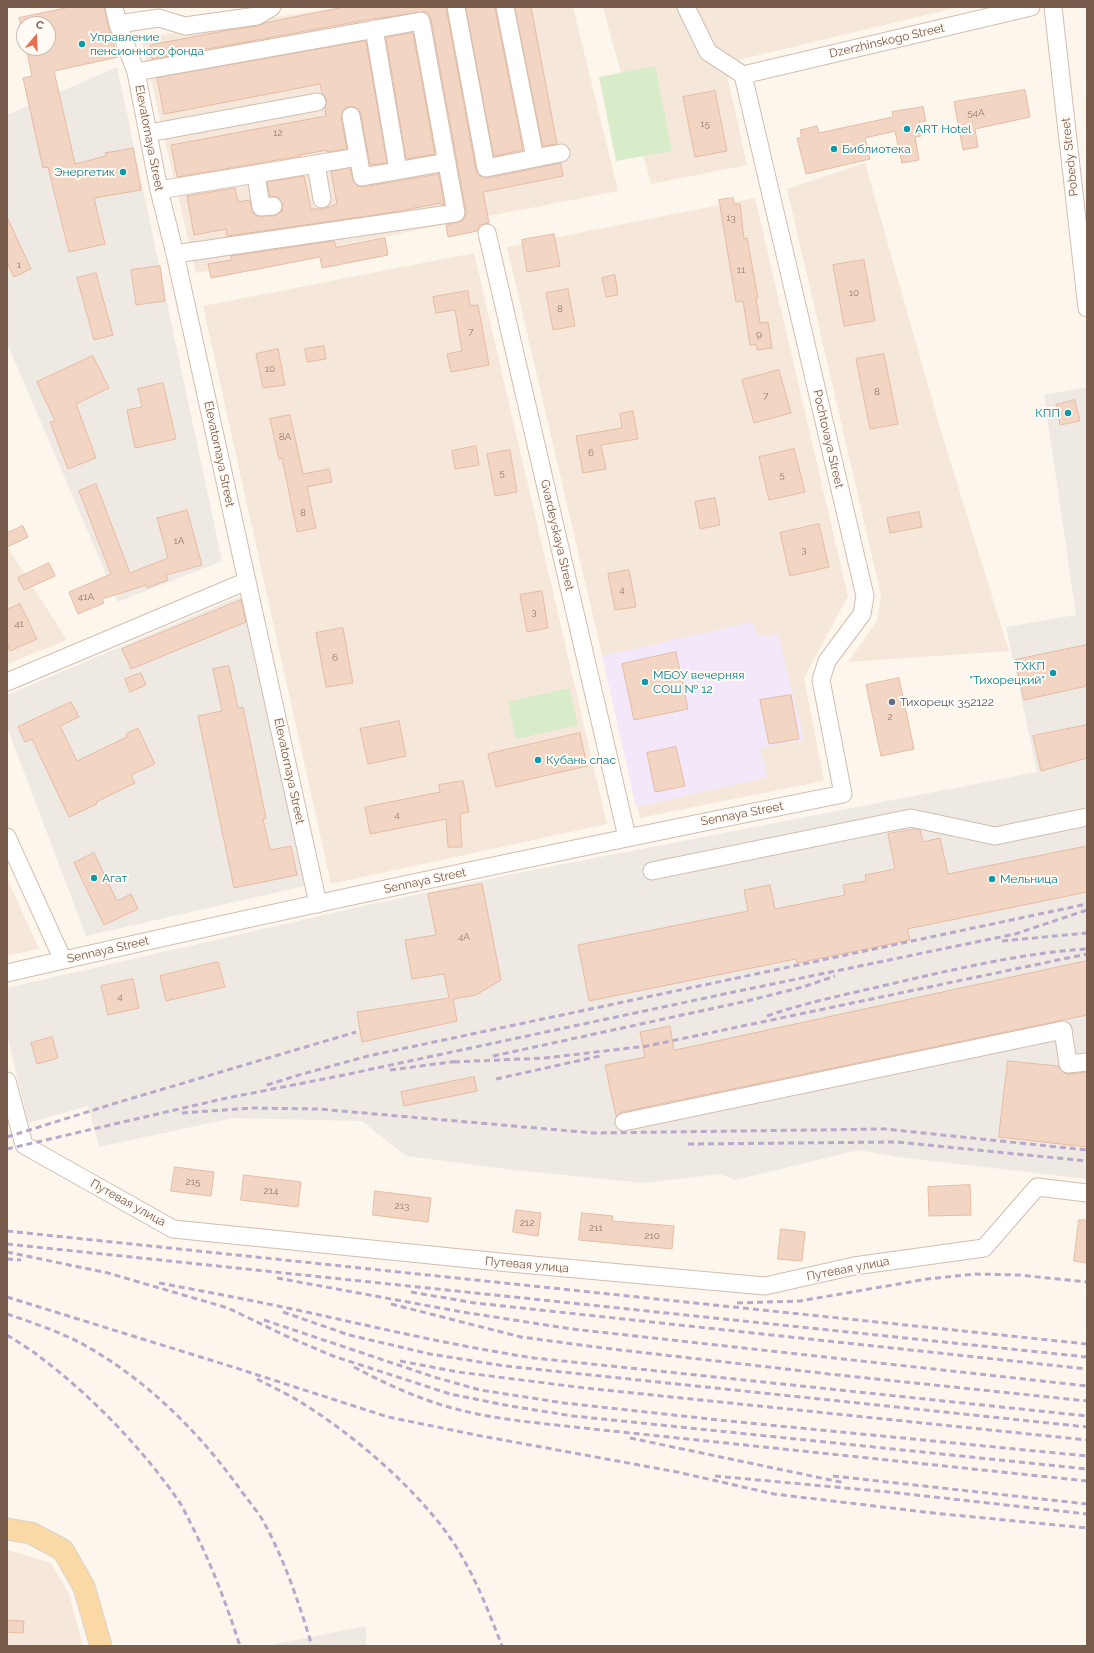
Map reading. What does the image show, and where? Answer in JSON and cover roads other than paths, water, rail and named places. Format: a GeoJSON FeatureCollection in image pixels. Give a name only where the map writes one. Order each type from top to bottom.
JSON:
{"type":"FeatureCollection","features":[{"type":"Feature","properties":{"kind":"main road"},"geometry":{"type":"LineString","coordinates":[[7,1529],[31,1534],[63,1550],[84,1587],[101,1646]]}},
{"type":"Feature","properties":{"kind":"street","name":"Elevatornaya Street"},"geometry":{"type":"LineString","coordinates":[[114,7],[118,24],[136,72],[159,190],[175,254],[318,904]]}},
{"type":"Feature","properties":{"kind":"street"},"geometry":{"type":"LineString","coordinates":[[118,24],[159,18],[185,26],[257,16],[272,7]]}},
{"type":"Feature","properties":{"kind":"street"},"geometry":{"type":"LineString","coordinates":[[456,7],[486,168],[561,153]]}},
{"type":"Feature","properties":{"kind":"street"},"geometry":{"type":"LineString","coordinates":[[505,7],[535,158]]}},
{"type":"Feature","properties":{"kind":"street"},"geometry":{"type":"LineString","coordinates":[[686,7],[708,52],[744,75]]}},
{"type":"Feature","properties":{"kind":"street","name":"Dzerzhinskogo Street"},"geometry":{"type":"LineString","coordinates":[[744,75],[1031,7]]}},
{"type":"Feature","properties":{"kind":"street","name":"Pobedy Street"},"geometry":{"type":"LineString","coordinates":[[1053,7],[1087,308]]}},
{"type":"Feature","properties":{"kind":"street"},"geometry":{"type":"LineString","coordinates":[[136,72],[421,21],[456,213],[175,254]]}},
{"type":"Feature","properties":{"kind":"street"},"geometry":{"type":"LineString","coordinates":[[374,29],[398,170]]}},
{"type":"Feature","properties":{"kind":"street","name":"Pochtovaya Street"},"geometry":{"type":"LineString","coordinates":[[744,75],[865,596],[862,614],[827,661],[821,680],[843,794]]}},
{"type":"Feature","properties":{"kind":"street"},"geometry":{"type":"LineString","coordinates":[[149,133],[317,102]]}},
{"type":"Feature","properties":{"kind":"street"},"geometry":{"type":"LineString","coordinates":[[351,116],[362,177],[447,162]]}},
{"type":"Feature","properties":{"kind":"street"},"geometry":{"type":"LineString","coordinates":[[159,190],[358,157]]}},
{"type":"Feature","properties":{"kind":"street"},"geometry":{"type":"LineString","coordinates":[[316,165],[322,199]]}},
{"type":"Feature","properties":{"kind":"street"},"geometry":{"type":"LineString","coordinates":[[256,175],[261,207],[273,206]]}},
{"type":"Feature","properties":{"kind":"street","name":"Gvardeyskaya Street"},"geometry":{"type":"LineString","coordinates":[[487,234],[627,837]]}},
{"type":"Feature","properties":{"kind":"street"},"geometry":{"type":"LineString","coordinates":[[7,682],[247,581]]}},
{"type":"Feature","properties":{"kind":"street","name":"Sennaya Street"},"geometry":{"type":"LineString","coordinates":[[7,973],[627,837],[843,794]]}},
{"type":"Feature","properties":{"kind":"street"},"geometry":{"type":"LineString","coordinates":[[652,871],[911,818],[995,836],[1087,817]]}},
{"type":"Feature","properties":{"kind":"street"},"geometry":{"type":"LineString","coordinates":[[7,837],[62,960]]}},
{"type":"Feature","properties":{"kind":"street"},"geometry":{"type":"LineString","coordinates":[[624,1122],[1063,1030],[1068,1064],[1087,1062]]}},
{"type":"Feature","properties":{"kind":"street","name":"Путевая улица"},"geometry":{"type":"LineString","coordinates":[[7,1081],[24,1144],[173,1229],[510,1264],[765,1286],[854,1266],[984,1248],[1037,1187],[1087,1193]]}},
{"type":"Feature","properties":{"kind":"railway"},"geometry":{"type":"LineString","coordinates":[[267,1085],[368,1056],[1087,904]]}},
{"type":"Feature","properties":{"kind":"railway"},"geometry":{"type":"LineString","coordinates":[[7,1149],[222,1099],[344,1075],[1015,934],[1087,910]]}},
{"type":"Feature","properties":{"kind":"railway"},"geometry":{"type":"LineString","coordinates":[[1002,941],[1087,933]]}},
{"type":"Feature","properties":{"kind":"railway"},"geometry":{"type":"LineString","coordinates":[[767,1016],[799,1006],[969,966],[1039,954],[1087,949]]}},
{"type":"Feature","properties":{"kind":"railway"},"geometry":{"type":"LineString","coordinates":[[454,1062],[545,1058],[647,1046],[1087,954]]}},
{"type":"Feature","properties":{"kind":"railway"},"geometry":{"type":"LineString","coordinates":[[493,1056],[747,1001],[803,987],[835,976]]}},
{"type":"Feature","properties":{"kind":"railway"},"geometry":{"type":"LineString","coordinates":[[7,1137],[356,1032]]}},
{"type":"Feature","properties":{"kind":"railway"},"geometry":{"type":"LineString","coordinates":[[496,1079],[600,1056]]}},
{"type":"Feature","properties":{"kind":"railway"},"geometry":{"type":"LineString","coordinates":[[390,1070],[459,1061]]}},
{"type":"Feature","properties":{"kind":"railway"},"geometry":{"type":"LineString","coordinates":[[182,1113],[252,1108],[318,1109],[594,1133],[885,1129],[1087,1150]]}},
{"type":"Feature","properties":{"kind":"railway"},"geometry":{"type":"LineString","coordinates":[[688,1144],[897,1142],[1087,1161]]}},
{"type":"Feature","properties":{"kind":"railway"},"geometry":{"type":"LineString","coordinates":[[7,1231],[1087,1344]]}},
{"type":"Feature","properties":{"kind":"railway"},"geometry":{"type":"LineString","coordinates":[[7,1244],[1087,1357]]}},
{"type":"Feature","properties":{"kind":"railway"},"geometry":{"type":"LineString","coordinates":[[7,1252],[108,1273],[228,1308],[286,1336],[333,1356],[450,1394],[510,1406],[573,1416],[1087,1469]]}},
{"type":"Feature","properties":{"kind":"railway"},"geometry":{"type":"LineString","coordinates":[[7,1259],[21,1260]]}},
{"type":"Feature","properties":{"kind":"railway"},"geometry":{"type":"LineString","coordinates":[[737,1303],[800,1301],[927,1279],[975,1274],[1019,1275],[1087,1282]]}},
{"type":"Feature","properties":{"kind":"railway"},"geometry":{"type":"LineString","coordinates":[[277,1278],[462,1312],[572,1329],[1087,1386]]}},
{"type":"Feature","properties":{"kind":"railway"},"geometry":{"type":"LineString","coordinates":[[159,1283],[280,1306],[453,1344],[534,1358],[1087,1416]]}},
{"type":"Feature","properties":{"kind":"railway"},"geometry":{"type":"LineString","coordinates":[[411,1292],[475,1303],[1087,1369]]}},
{"type":"Feature","properties":{"kind":"railway"},"geometry":{"type":"LineString","coordinates":[[7,1297],[388,1417],[476,1435],[677,1472],[774,1494],[933,1513],[1087,1528]]}},
{"type":"Feature","properties":{"kind":"railway"},"geometry":{"type":"LineString","coordinates":[[391,1304],[521,1337],[838,1375],[1087,1401]]}},
{"type":"Feature","properties":{"kind":"railway"},"geometry":{"type":"LineString","coordinates":[[283,1312],[349,1335],[430,1354],[505,1366],[1087,1427]]}},
{"type":"Feature","properties":{"kind":"railway"},"geometry":{"type":"LineString","coordinates":[[7,1314],[67,1336],[109,1360],[152,1392],[191,1430],[226,1471],[262,1519],[277,1549],[290,1581],[312,1646]]}},
{"type":"Feature","properties":{"kind":"railway"},"geometry":{"type":"LineString","coordinates":[[264,1320],[434,1377],[480,1390],[564,1403],[728,1421],[1087,1456]]}},
{"type":"Feature","properties":{"kind":"railway"},"geometry":{"type":"LineString","coordinates":[[7,1335],[32,1351],[60,1372],[79,1389],[135,1445],[168,1486],[182,1506],[201,1544],[225,1602],[240,1646]]}},
{"type":"Feature","properties":{"kind":"railway"},"geometry":{"type":"LineString","coordinates":[[400,1361],[458,1372],[585,1388],[1087,1440]]}},
{"type":"Feature","properties":{"kind":"railway"},"geometry":{"type":"LineString","coordinates":[[354,1367],[391,1385],[430,1401],[472,1413],[503,1419],[1087,1481]]}},
{"type":"Feature","properties":{"kind":"railway"},"geometry":{"type":"LineString","coordinates":[[257,1379],[297,1400],[358,1442],[415,1495],[455,1545],[471,1573],[502,1646]]}},
{"type":"Feature","properties":{"kind":"railway"},"geometry":{"type":"LineString","coordinates":[[630,1438],[845,1483]]}},
{"type":"Feature","properties":{"kind":"railway"},"geometry":{"type":"LineString","coordinates":[[715,1476],[889,1492],[1087,1514]]}},
{"type":"Feature","properties":{"kind":"railway"},"geometry":{"type":"LineString","coordinates":[[833,1476],[1087,1504]]}},
{"type":"Feature","properties":{"kind":"place","name":"Управление пенсионного фонда"},"geometry":{"type":"Point","coordinates":[82,44]}},
{"type":"Feature","properties":{"kind":"place","name":"ART Hotel"},"geometry":{"type":"Point","coordinates":[907,129]}},
{"type":"Feature","properties":{"kind":"place","name":"Библиотека"},"geometry":{"type":"Point","coordinates":[834,149]}},
{"type":"Feature","properties":{"kind":"place","name":"Энергетик"},"geometry":{"type":"Point","coordinates":[123,172]}},
{"type":"Feature","properties":{"kind":"place","name":"КПП"},"geometry":{"type":"Point","coordinates":[1068,413]}},
{"type":"Feature","properties":{"kind":"place","name":"ТХКП \"Тихорецкий\""},"geometry":{"type":"Point","coordinates":[1053,673]}},
{"type":"Feature","properties":{"kind":"place","name":"МБОУ вечерняя СОШ № 12"},"geometry":{"type":"Point","coordinates":[645,682]}},
{"type":"Feature","properties":{"kind":"place","name":"Тихорецк 352122"},"geometry":{"type":"Point","coordinates":[892,702]}},
{"type":"Feature","properties":{"kind":"place","name":"Кубань спас"},"geometry":{"type":"Point","coordinates":[538,760]}},
{"type":"Feature","properties":{"kind":"place","name":"Агат"},"geometry":{"type":"Point","coordinates":[94,878]}},
{"type":"Feature","properties":{"kind":"place","name":"Мельница"},"geometry":{"type":"Point","coordinates":[992,879]}}]}
